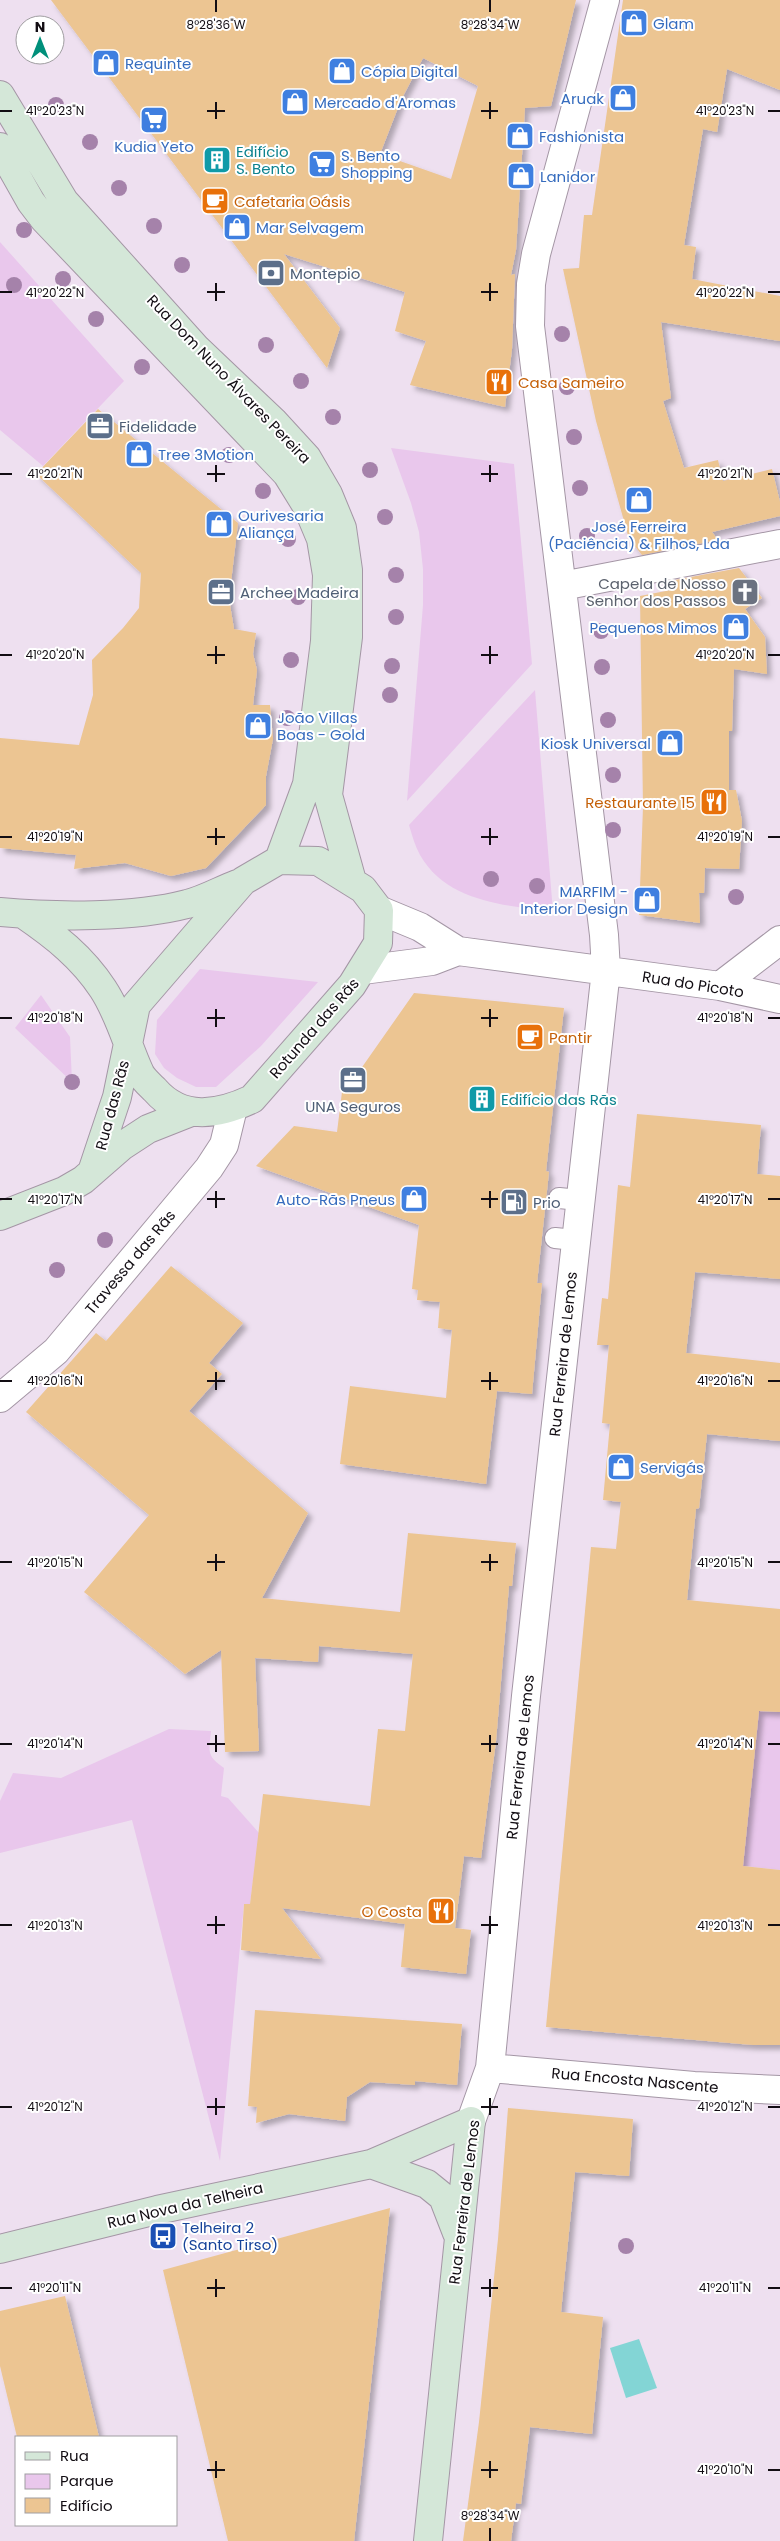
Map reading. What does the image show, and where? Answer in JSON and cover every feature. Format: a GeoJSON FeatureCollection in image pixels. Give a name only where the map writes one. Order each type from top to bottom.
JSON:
{"type":"FeatureCollection","features":[{"type":"Feature","properties":{"kind":"main road","name":"Rua Dom Nuno Álvares Pereira"},"geometry":{"type":"LineString","coordinates":[[0,94],[64,201],[197,349],[274,422],[307,458],[328,494],[342,528],[348,570],[348,637],[328,795],[352,881]]}},
{"type":"Feature","properties":{"kind":"main road","name":"Rua Dom Nuno Álvares Pereira"},"geometry":{"type":"LineString","coordinates":[[0,147],[31,202],[44,219],[287,474],[308,508],[321,539],[327,575],[325,641],[307,784],[279,860]]}},
{"type":"Feature","properties":{"kind":"main road"},"geometry":{"type":"LineString","coordinates":[[12,913],[145,912],[188,904],[243,881],[279,860],[318,861],[352,881],[363,890],[378,910]]}},
{"type":"Feature","properties":{"kind":"main road"},"geometry":{"type":"LineString","coordinates":[[128,1040],[136,1005],[243,881]]}},
{"type":"Feature","properties":{"kind":"main road","name":"Rotunda das Rãs"},"geometry":{"type":"LineString","coordinates":[[12,913],[67,946],[88,966],[105,991],[128,1040],[141,1075],[165,1102],[191,1112],[211,1112],[233,1108],[252,1098],[363,970],[378,943],[378,910]]}},
{"type":"Feature","properties":{"kind":"main road","name":"Rua das Rãs"},"geometry":{"type":"LineString","coordinates":[[94,1169],[117,1096],[128,1040]]}},
{"type":"Feature","properties":{"kind":"main road","name":"Rua das Rãs"},"geometry":{"type":"LineString","coordinates":[[0,1216],[64,1191],[83,1180],[122,1146],[148,1129],[191,1112]]}},
{"type":"Feature","properties":{"kind":"main road","name":"Rua Nova da Telheira"},"geometry":{"type":"LineString","coordinates":[[0,2249],[158,2210],[371,2164],[471,2121]]}},
{"type":"Feature","properties":{"kind":"main road","name":"Rua Ferreira de Lemos"},"geometry":{"type":"LineString","coordinates":[[428,2541],[471,2121]]}},
{"type":"Feature","properties":{"kind":"main road"},"geometry":{"type":"LineString","coordinates":[[371,2164],[427,2184],[444,2197],[459,2237]]}},
{"type":"Feature","properties":{"kind":"street","name":"Rua Ferreira de Lemos"},"geometry":{"type":"LineString","coordinates":[[471,2121],[490,2068],[527,1686],[569,1199],[606,970],[604,934],[530,326],[531,284],[536,254],[605,0]]}},
{"type":"Feature","properties":{"kind":"street"},"geometry":{"type":"LineString","coordinates":[[562,586],[780,544]]}},
{"type":"Feature","properties":{"kind":"street"},"geometry":{"type":"LineString","coordinates":[[378,910],[420,927],[458,951]]}},
{"type":"Feature","properties":{"kind":"street"},"geometry":{"type":"LineString","coordinates":[[720,986],[780,940]]}},
{"type":"Feature","properties":{"kind":"street"},"geometry":{"type":"LineString","coordinates":[[363,970],[432,961],[458,951]]}},
{"type":"Feature","properties":{"kind":"street","name":"Rua do Picoto"},"geometry":{"type":"LineString","coordinates":[[458,951],[720,986],[780,999]]}},
{"type":"Feature","properties":{"kind":"street","name":"Travessa das Rãs"},"geometry":{"type":"LineString","coordinates":[[0,1398],[56,1351],[209,1168],[224,1145],[233,1108]]}},
{"type":"Feature","properties":{"kind":"street","name":"Rua Encosta Nascente"},"geometry":{"type":"LineString","coordinates":[[490,2068],[694,2086],[780,2090]]}},
{"type":"Feature","properties":{"kind":"green space"},"geometry":{"type":"Polygon","coordinates":[[[0,242],[124,381],[43,466],[0,430],[0,242]]]}},
{"type":"Feature","properties":{"kind":"green space"},"geometry":{"type":"Polygon","coordinates":[[[391,448],[514,464],[532,664],[407,801],[423,605],[423,569],[419,532],[411,503],[391,448]]]}},
{"type":"Feature","properties":{"kind":"green space"},"geometry":{"type":"Polygon","coordinates":[[[535,690],[553,912],[515,907],[478,898],[461,892],[445,883],[431,871],[420,855],[409,825],[535,690]]]}},
{"type":"Feature","properties":{"kind":"green space"},"geometry":{"type":"Polygon","coordinates":[[[200,969],[318,982],[261,1046],[216,1087],[196,1087],[177,1078],[164,1068],[155,1054],[157,1020],[200,969]]]}},
{"type":"Feature","properties":{"kind":"green space"},"geometry":{"type":"Polygon","coordinates":[[[41,995],[70,1037],[72,1082],[15,1028],[41,995]]]}},
{"type":"Feature","properties":{"kind":"green space"},"geometry":{"type":"Polygon","coordinates":[[[759,1711],[780,1712],[780,1870],[743,1866],[759,1711]]]}},
{"type":"Feature","properties":{"kind":"green space"},"geometry":{"type":"Polygon","coordinates":[[[169,1729],[211,1731],[211,1756],[224,1768],[221,1796],[228,1798],[259,1833],[250,1904],[244,1904],[220,2161],[132,1820],[0,1853],[0,1801],[13,1773],[61,1778],[169,1729]]]}},
{"type":"Feature","properties":{"kind":"shaded area"},"geometry":{"type":"Polygon","coordinates":[[[639,2339],[657,2388],[626,2398],[610,2348],[639,2339]]]}},
{"type":"Feature","properties":{"kind":"building"},"geometry":{"type":"Polygon","coordinates":[[[51,0],[576,0],[551,106],[525,108],[516,250],[511,275],[515,274],[512,349],[505,407],[410,385],[426,341],[395,331],[405,292],[284,254],[340,328],[327,368],[65,19],[65,15],[62,15],[51,0]],[[423,58],[401,100],[380,154],[451,179],[478,86],[423,58]]]}},
{"type":"Feature","properties":{"kind":"building"},"geometry":{"type":"Polygon","coordinates":[[[623,0],[780,0],[780,90],[727,69],[717,132],[703,129],[684,245],[696,247],[692,279],[780,296],[780,341],[661,322],[671,398],[663,401],[684,468],[718,460],[723,481],[772,469],[780,502],[780,516],[712,532],[718,540],[642,555],[629,539],[596,421],[563,269],[579,268],[584,215],[592,215],[623,0]]]}},
{"type":"Feature","properties":{"kind":"building"},"geometry":{"type":"Polygon","coordinates":[[[98,409],[238,523],[229,599],[234,629],[256,633],[253,654],[257,670],[253,705],[270,705],[273,739],[266,776],[266,805],[206,868],[171,876],[125,863],[74,869],[76,855],[0,848],[0,738],[79,745],[93,695],[92,660],[123,628],[139,608],[141,573],[36,474],[98,409]]]}},
{"type":"Feature","properties":{"kind":"building"},"geometry":{"type":"Polygon","coordinates":[[[739,568],[762,598],[745,609],[765,637],[767,674],[734,669],[732,731],[729,731],[729,790],[736,790],[742,821],[739,869],[705,868],[704,893],[699,893],[700,923],[639,915],[643,807],[640,596],[671,590],[664,582],[739,568]]]}},
{"type":"Feature","properties":{"kind":"building"},"geometry":{"type":"Polygon","coordinates":[[[414,993],[564,1008],[546,1171],[549,1172],[537,1283],[542,1283],[532,1394],[497,1391],[486,1484],[340,1464],[350,1386],[446,1398],[452,1330],[438,1328],[440,1302],[417,1300],[418,1290],[412,1289],[419,1225],[256,1166],[294,1126],[337,1132],[345,1068],[360,1070],[414,993]]]}},
{"type":"Feature","properties":{"kind":"building"},"geometry":{"type":"Polygon","coordinates":[[[637,1114],[761,1125],[757,1174],[780,1176],[780,1279],[695,1272],[686,1353],[780,1363],[780,1441],[707,1434],[699,1508],[696,1509],[687,1600],[780,1609],[780,1712],[759,1711],[743,1866],[780,1870],[780,2045],[753,2045],[546,2027],[591,1547],[616,1549],[621,1502],[603,1500],[610,1424],[602,1423],[609,1345],[597,1345],[602,1298],[608,1299],[618,1185],[630,1187],[637,1114]]]}},
{"type":"Feature","properties":{"kind":"building"},"geometry":{"type":"Polygon","coordinates":[[[171,1266],[243,1323],[209,1363],[222,1374],[189,1411],[308,1513],[262,1598],[400,1612],[408,1533],[516,1543],[512,1586],[509,1586],[496,1741],[481,1858],[464,1856],[455,1928],[471,1930],[466,1974],[401,1967],[405,1924],[282,1908],[321,1959],[241,1950],[244,1904],[250,1904],[263,1794],[370,1806],[378,1729],[405,1731],[413,1654],[319,1646],[318,1662],[255,1658],[259,1751],[225,1752],[221,1650],[185,1674],[84,1592],[149,1515],[26,1412],[96,1333],[106,1341],[171,1266]]]}},
{"type":"Feature","properties":{"kind":"building"},"geometry":{"type":"Polygon","coordinates":[[[255,2010],[462,2024],[457,2085],[415,2081],[415,2085],[370,2082],[347,2097],[345,2121],[289,2114],[256,2123],[257,2107],[248,2106],[255,2010]]]}},
{"type":"Feature","properties":{"kind":"building"},"geometry":{"type":"Polygon","coordinates":[[[508,2108],[633,2119],[629,2176],[575,2172],[561,2312],[603,2317],[592,2434],[530,2427],[521,2504],[516,2503],[511,2541],[463,2541],[479,2422],[498,2239],[508,2108]]]}},
{"type":"Feature","properties":{"kind":"building"},"geometry":{"type":"Polygon","coordinates":[[[390,2208],[354,2541],[228,2541],[163,2270],[390,2208]]]}},
{"type":"Feature","properties":{"kind":"building"},"geometry":{"type":"Polygon","coordinates":[[[65,2296],[99,2436],[17,2436],[0,2366],[0,2311],[65,2296]]]}},
{"type":"Feature","properties":{"kind":"place","name":"Glam"},"geometry":{"type":"Point","coordinates":[634,23]}},
{"type":"Feature","properties":{"kind":"place","name":"Requinte"},"geometry":{"type":"Point","coordinates":[106,63]}},
{"type":"Feature","properties":{"kind":"place","name":"Cópia Digital"},"geometry":{"type":"Point","coordinates":[342,71]}},
{"type":"Feature","properties":{"kind":"place","name":"Aruak"},"geometry":{"type":"Point","coordinates":[623,98]}},
{"type":"Feature","properties":{"kind":"place","name":"Mercado d'Aromas"},"geometry":{"type":"Point","coordinates":[295,102]}},
{"type":"Feature","properties":{"kind":"place","name":"Kudia Yeto"},"geometry":{"type":"Point","coordinates":[154,120]}},
{"type":"Feature","properties":{"kind":"place","name":"Fashionista"},"geometry":{"type":"Point","coordinates":[520,136]}},
{"type":"Feature","properties":{"kind":"place","name":"Edifício S. Bento"},"geometry":{"type":"Point","coordinates":[217,160]}},
{"type":"Feature","properties":{"kind":"place","name":"S. Bento Shopping"},"geometry":{"type":"Point","coordinates":[322,164]}},
{"type":"Feature","properties":{"kind":"place","name":"Lanidor"},"geometry":{"type":"Point","coordinates":[521,176]}},
{"type":"Feature","properties":{"kind":"place","name":"Cafetaria Oásis"},"geometry":{"type":"Point","coordinates":[215,201]}},
{"type":"Feature","properties":{"kind":"place","name":"Mar Selvagem"},"geometry":{"type":"Point","coordinates":[237,227]}},
{"type":"Feature","properties":{"kind":"place","name":"Montepio"},"geometry":{"type":"Point","coordinates":[271,273]}},
{"type":"Feature","properties":{"kind":"place","name":"Casa Sameiro"},"geometry":{"type":"Point","coordinates":[499,382]}},
{"type":"Feature","properties":{"kind":"place","name":"Fidelidade"},"geometry":{"type":"Point","coordinates":[100,426]}},
{"type":"Feature","properties":{"kind":"place","name":"Tree 3Motion"},"geometry":{"type":"Point","coordinates":[139,454]}},
{"type":"Feature","properties":{"kind":"place","name":"José Ferreira (Paciência) & Filhos, Lda"},"geometry":{"type":"Point","coordinates":[639,500]}},
{"type":"Feature","properties":{"kind":"place","name":"Ourivesaria Aliança"},"geometry":{"type":"Point","coordinates":[219,524]}},
{"type":"Feature","properties":{"kind":"place","name":"Archee Madeira"},"geometry":{"type":"Point","coordinates":[221,592]}},
{"type":"Feature","properties":{"kind":"place","name":"Capela de Nosso Senhor dos Passos"},"geometry":{"type":"Point","coordinates":[745,592]}},
{"type":"Feature","properties":{"kind":"place","name":"Pequenos Mimos"},"geometry":{"type":"Point","coordinates":[736,627]}},
{"type":"Feature","properties":{"kind":"place","name":"João Villas Boas - Gold"},"geometry":{"type":"Point","coordinates":[258,726]}},
{"type":"Feature","properties":{"kind":"place","name":"Kiosk Universal"},"geometry":{"type":"Point","coordinates":[670,743]}},
{"type":"Feature","properties":{"kind":"place","name":"Restaurante 15"},"geometry":{"type":"Point","coordinates":[714,802]}},
{"type":"Feature","properties":{"kind":"place","name":"MARFIM - Interior Design"},"geometry":{"type":"Point","coordinates":[647,900]}},
{"type":"Feature","properties":{"kind":"place","name":"Pantir"},"geometry":{"type":"Point","coordinates":[530,1037]}},
{"type":"Feature","properties":{"kind":"place","name":"UNA Seguros"},"geometry":{"type":"Point","coordinates":[353,1080]}},
{"type":"Feature","properties":{"kind":"place","name":"Edifício das Rãs"},"geometry":{"type":"Point","coordinates":[482,1099]}},
{"type":"Feature","properties":{"kind":"place","name":"Auto-Rãs Pneus"},"geometry":{"type":"Point","coordinates":[414,1199]}},
{"type":"Feature","properties":{"kind":"place","name":"Prio"},"geometry":{"type":"Point","coordinates":[514,1202]}},
{"type":"Feature","properties":{"kind":"place","name":"Servigás"},"geometry":{"type":"Point","coordinates":[621,1467]}},
{"type":"Feature","properties":{"kind":"place","name":"O Costa"},"geometry":{"type":"Point","coordinates":[441,1911]}},
{"type":"Feature","properties":{"kind":"place","name":"Telheira 2 (Santo Tirso)"},"geometry":{"type":"Point","coordinates":[163,2236]}}]}
